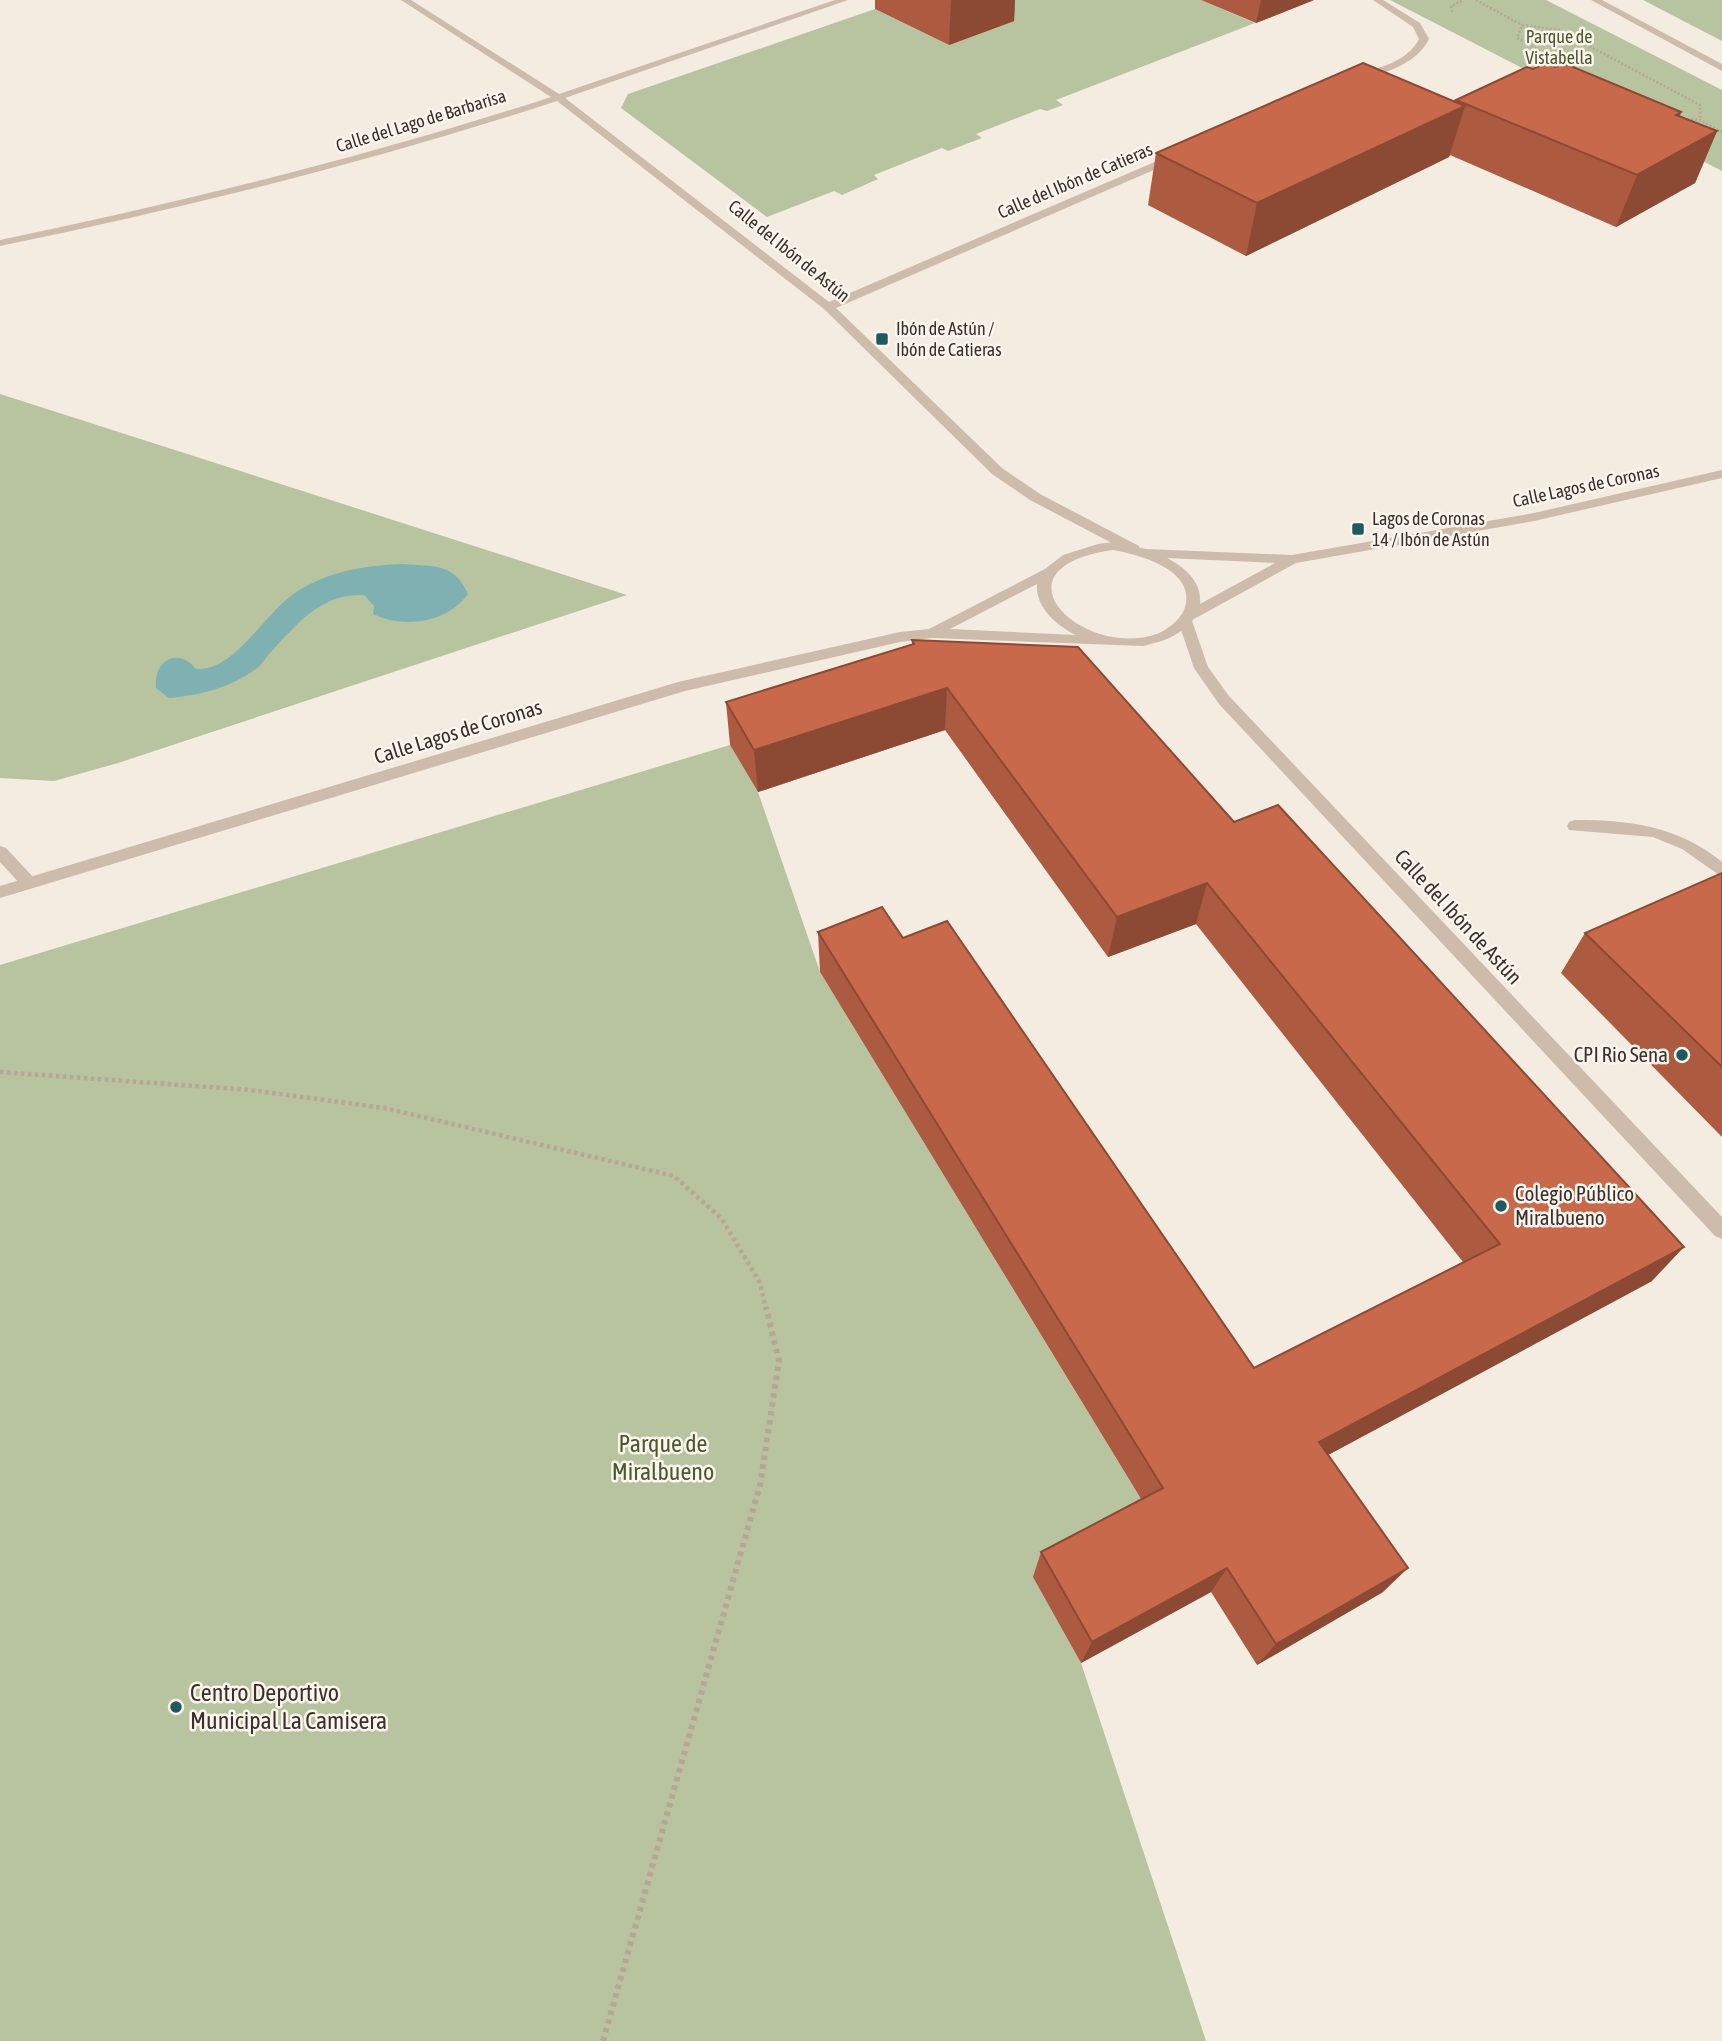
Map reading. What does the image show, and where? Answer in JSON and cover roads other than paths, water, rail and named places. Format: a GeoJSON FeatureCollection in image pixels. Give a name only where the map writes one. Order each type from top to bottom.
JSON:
{"type":"FeatureCollection","features":[{"type":"Feature","properties":{"kind":"street","name":"Calle del Ibón de Astún"},"geometry":{"type":"LineString","coordinates":[[405,0],[558,97],[828,307],[997,471],[1035,498],[1134,549]]}},
{"type":"Feature","properties":{"kind":"street","name":"Calle del Lago de Barbarisa"},"geometry":{"type":"LineString","coordinates":[[0,243],[164,209],[320,170],[558,97],[844,0]]}},
{"type":"Feature","properties":{"kind":"street"},"geometry":{"type":"LineString","coordinates":[[1347,83],[1410,56],[1422,47],[1425,37],[1417,26],[1377,0]]}},
{"type":"Feature","properties":{"kind":"street"},"geometry":{"type":"LineString","coordinates":[[1595,0],[1722,68]]}},
{"type":"Feature","properties":{"kind":"street","name":"Calle del Ibón de Catieras"},"geometry":{"type":"LineString","coordinates":[[828,307],[1182,154]]}},
{"type":"Feature","properties":{"kind":"street","name":"Calle Lagos de Coronas"},"geometry":{"type":"LineString","coordinates":[[1149,553],[1292,559],[1534,517],[1722,474]]}},
{"type":"Feature","properties":{"kind":"street"},"geometry":{"type":"LineString","coordinates":[[1114,546],[1149,553],[1168,562],[1182,574],[1191,587],[1194,602],[1187,618],[1173,631],[1156,638],[1114,642],[1076,631],[1050,609],[1044,596],[1044,583],[1049,572],[1074,553],[1114,546]]}},
{"type":"Feature","properties":{"kind":"street","name":"Calle Lagos de Coronas"},"geometry":{"type":"LineString","coordinates":[[1187,618],[1292,559]]}},
{"type":"Feature","properties":{"kind":"street","name":"Calle Lagos de Coronas"},"geometry":{"type":"LineString","coordinates":[[932,633],[1049,572]]}},
{"type":"Feature","properties":{"kind":"street","name":"Calle del Ibón de Astún"},"geometry":{"type":"LineString","coordinates":[[1187,618],[1201,668],[1224,701],[1722,1230]]}},
{"type":"Feature","properties":{"kind":"street","name":"Calle Lagos de Coronas"},"geometry":{"type":"LineString","coordinates":[[0,892],[683,686],[900,637],[932,633],[1114,642]]}},
{"type":"Feature","properties":{"kind":"street"},"geometry":{"type":"LineString","coordinates":[[1575,826],[1625,825],[1673,836],[1704,855],[1722,871]]}},
{"type":"Feature","properties":{"kind":"street"},"geometry":{"type":"LineString","coordinates":[[0,852],[28,882]]}},
{"type":"Feature","properties":{"kind":"water"},"geometry":{"type":"Polygon","coordinates":[[[403,564],[433,566],[449,571],[456,576],[468,594],[459,604],[437,617],[411,622],[385,619],[373,614],[374,606],[364,595],[335,599],[300,621],[258,667],[236,681],[203,693],[169,698],[156,688],[158,670],[168,660],[182,658],[196,669],[209,668],[221,662],[245,643],[286,600],[312,583],[342,572],[403,564]]]}},
{"type":"Feature","properties":{"kind":"place","name":"Ibón de Astún / Ibón de Catieras"},"geometry":{"type":"Point","coordinates":[882,339]}},
{"type":"Feature","properties":{"kind":"place","name":"Lagos de Coronas 14 / Ibón de Astún"},"geometry":{"type":"Point","coordinates":[1358,529]}},
{"type":"Feature","properties":{"kind":"place","name":"CPI Rio Sena"},"geometry":{"type":"Point","coordinates":[1682,1055]}},
{"type":"Feature","properties":{"kind":"place","name":"Colegio Público Miralbueno"},"geometry":{"type":"Point","coordinates":[1501,1206]}},
{"type":"Feature","properties":{"kind":"place","name":"Centro Deportivo Municipal La Camisera"},"geometry":{"type":"Point","coordinates":[176,1707]}},
{"type":"Feature","properties":{"kind":"park label","name":"Parque de Vistabella"},"geometry":{"type":"Point","coordinates":[1559,47]}},
{"type":"Feature","properties":{"kind":"park label","name":"Parque de Miralbueno"},"geometry":{"type":"Point","coordinates":[663,1458]}}]}
